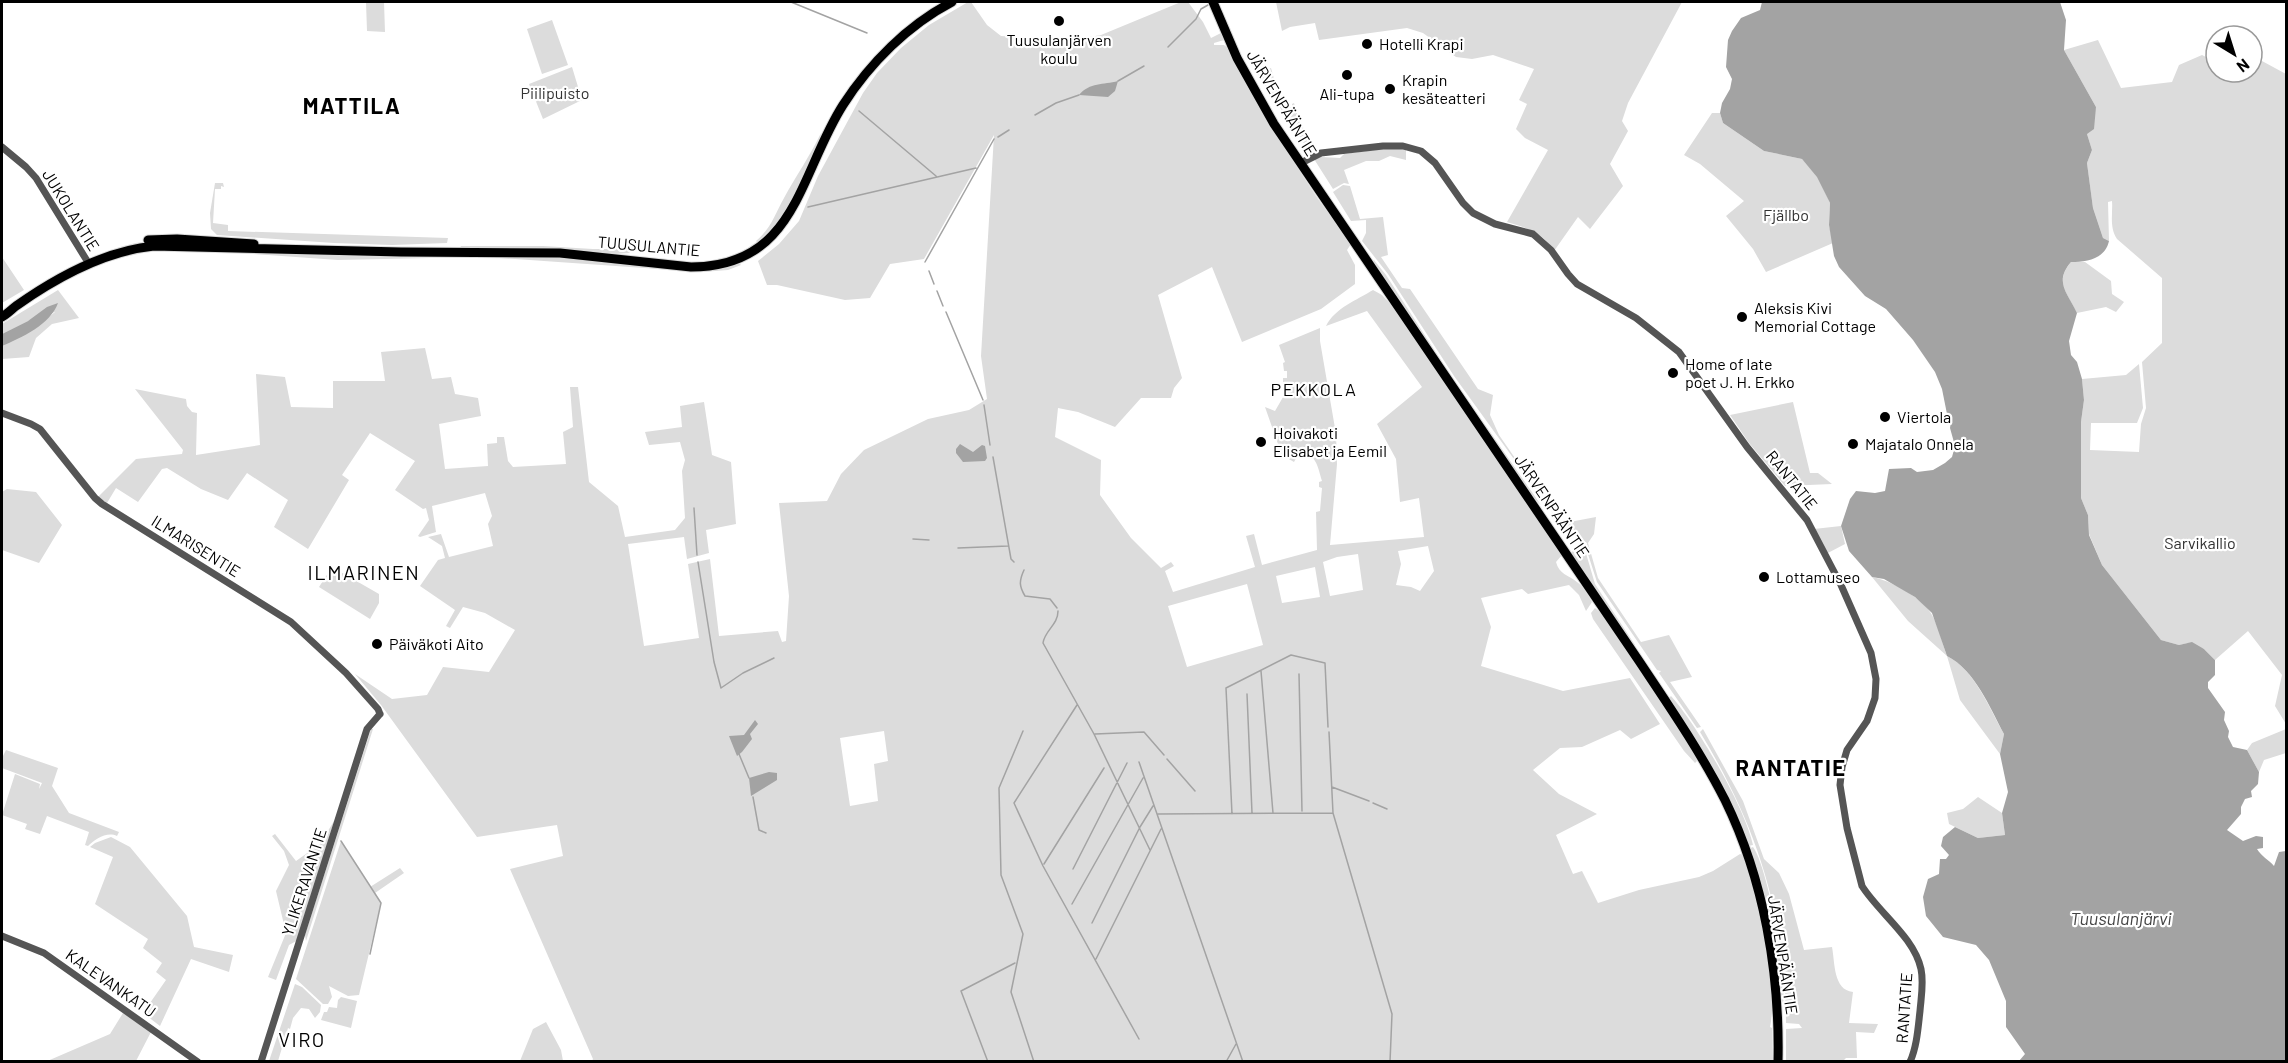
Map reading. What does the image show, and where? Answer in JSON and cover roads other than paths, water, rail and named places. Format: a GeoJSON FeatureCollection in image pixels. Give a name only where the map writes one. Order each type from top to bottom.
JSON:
{"type":"FeatureCollection","features":[{"type":"Feature","properties":{"kind":"main road","name":"TUUSULANTIE"},"geometry":{"type":"LineString","coordinates":[[2,317],[54,282],[118,246],[167,239],[322,250],[560,253],[691,267],[712,266],[740,258],[771,238],[788,218],[838,113],[873,65],[909,31],[952,2]]}},
{"type":"Feature","properties":{"kind":"main road","name":"JÄRVENPÄÄNTIE"},"geometry":{"type":"LineString","coordinates":[[1213,2],[1246,76],[1301,164],[1639,661],[1693,743],[1716,784],[1745,849],[1761,903],[1779,1025],[1778,1062]]}},
{"type":"Feature","properties":{"kind":"main road","name":"TUUSULANTIE"},"geometry":{"type":"LineString","coordinates":[[2,312],[14,307]]}},
{"type":"Feature","properties":{"kind":"street","name":"RANTATIE"},"geometry":{"type":"LineString","coordinates":[[1301,164],[1321,153],[1392,145],[1414,148],[1427,156],[1473,213],[1496,224],[1533,234],[1551,250],[1577,284],[1636,318],[1679,352],[1747,447],[1802,512],[1841,585],[1874,662],[1875,698],[1867,721],[1847,750],[1842,767],[1841,801],[1862,885],[1911,947],[1921,970],[1918,1031],[1910,1062]]}},
{"type":"Feature","properties":{"kind":"street","name":"JUKOLANTIE"},"geometry":{"type":"LineString","coordinates":[[2,147],[36,178],[87,262]]}},
{"type":"Feature","properties":{"kind":"street","name":"ILMARISENTIE"},"geometry":{"type":"LineString","coordinates":[[2,413],[32,424],[47,437],[94,498],[102,504],[291,622],[311,638],[346,673],[366,694],[380,714]]}},
{"type":"Feature","properties":{"kind":"street","name":"YLIKERAVANTIE"},"geometry":{"type":"LineString","coordinates":[[261,1062],[367,729],[380,714]]}},
{"type":"Feature","properties":{"kind":"street","name":"KALEVANKATU"},"geometry":{"type":"LineString","coordinates":[[2,936],[44,953],[198,1062]]}},
{"type":"Feature","properties":{"kind":"water","name":"Tuusulanjärvi"},"geometry":{"type":"Polygon","coordinates":[[[1762,2],[2060,2],[2066,20],[2064,50],[2096,107],[2094,129],[2087,134],[2092,150],[2087,163],[2093,208],[2103,238],[2109,241],[2104,252],[2099,256],[2089,260],[2071,262],[2063,275],[2066,293],[2077,313],[2069,341],[2071,355],[2077,362],[2082,379],[2084,400],[2081,422],[2081,498],[2088,515],[2089,535],[2102,565],[2161,640],[2179,645],[2192,642],[2204,649],[2215,660],[2215,675],[2208,682],[2208,688],[2225,712],[2224,720],[2233,747],[2247,750],[2259,772],[2258,784],[2251,791],[2252,797],[2245,799],[2241,807],[2241,814],[2227,830],[2243,841],[2256,836],[2263,837],[2263,848],[2257,849],[2274,866],[2279,852],[2286,851],[2286,1061],[2019,1061],[2025,1054],[2006,1027],[2006,1001],[1989,960],[1976,945],[1943,937],[1926,916],[1923,897],[1928,879],[1939,874],[1940,859],[1946,859],[1949,855],[1941,846],[1943,837],[1955,827],[1978,838],[2005,835],[2002,813],[2008,792],[2000,754],[2004,734],[1974,680],[1957,662],[1947,656],[1932,613],[1915,597],[1884,579],[1872,577],[1849,551],[1841,526],[1850,499],[1856,491],[1875,493],[1885,491],[1889,469],[1911,468],[1917,472],[1933,470],[1952,457],[1955,446],[1950,428],[1951,421],[1935,372],[1913,340],[1886,309],[1865,296],[1839,267],[1834,256],[1829,225],[1830,203],[1817,177],[1802,159],[1764,151],[1723,123],[1720,113],[1722,103],[1730,89],[1732,79],[1726,67],[1728,40],[1741,18],[1760,10],[1762,2]]]}},
{"type":"Feature","properties":{"kind":"water"},"geometry":{"type":"Polygon","coordinates":[[[1118,81],[1115,91],[1108,97],[1079,95],[1092,86],[1118,81]]]}},
{"type":"Feature","properties":{"kind":"water"},"geometry":{"type":"Polygon","coordinates":[[[58,303],[42,324],[2,346],[2,334],[28,321],[47,307],[58,303]]]}},
{"type":"Feature","properties":{"kind":"water"},"geometry":{"type":"Polygon","coordinates":[[[960,444],[973,452],[982,445],[985,446],[987,458],[985,461],[963,462],[956,453],[960,444]]]}},
{"type":"Feature","properties":{"kind":"water"},"geometry":{"type":"Polygon","coordinates":[[[755,720],[758,724],[750,734],[752,739],[737,756],[729,736],[744,735],[755,720]]]}},
{"type":"Feature","properties":{"kind":"water"},"geometry":{"type":"Polygon","coordinates":[[[769,772],[777,773],[777,780],[751,796],[749,778],[769,772]]]}},
{"type":"Feature","properties":{"kind":"waterway"},"geometry":{"type":"LineString","coordinates":[[791,2],[867,33]]}},
{"type":"Feature","properties":{"kind":"waterway"},"geometry":{"type":"LineString","coordinates":[[1168,47],[1196,19],[1201,9],[1208,5]]}},
{"type":"Feature","properties":{"kind":"waterway"},"geometry":{"type":"LineString","coordinates":[[1118,81],[1144,66]]}},
{"type":"Feature","properties":{"kind":"waterway"},"geometry":{"type":"LineString","coordinates":[[1035,115],[1056,103],[1079,95]]}},
{"type":"Feature","properties":{"kind":"waterway"},"geometry":{"type":"LineString","coordinates":[[859,111],[936,176]]}},
{"type":"Feature","properties":{"kind":"waterway"},"geometry":{"type":"LineString","coordinates":[[998,137],[1009,130]]}},
{"type":"Feature","properties":{"kind":"waterway"},"geometry":{"type":"LineString","coordinates":[[925,262],[994,139]]}},
{"type":"Feature","properties":{"kind":"waterway"},"geometry":{"type":"LineString","coordinates":[[808,207],[976,168]]}},
{"type":"Feature","properties":{"kind":"waterway"},"geometry":{"type":"LineString","coordinates":[[929,271],[934,284]]}},
{"type":"Feature","properties":{"kind":"waterway"},"geometry":{"type":"LineString","coordinates":[[937,291],[943,306]]}},
{"type":"Feature","properties":{"kind":"waterway"},"geometry":{"type":"LineString","coordinates":[[946,312],[983,400]]}},
{"type":"Feature","properties":{"kind":"waterway"},"geometry":{"type":"LineString","coordinates":[[984,405],[990,445]]}},
{"type":"Feature","properties":{"kind":"waterway"},"geometry":{"type":"LineString","coordinates":[[993,457],[1011,559],[1014,562]]}},
{"type":"Feature","properties":{"kind":"waterway"},"geometry":{"type":"LineString","coordinates":[[694,508],[697,555]]}},
{"type":"Feature","properties":{"kind":"waterway"},"geometry":{"type":"LineString","coordinates":[[913,539],[929,540]]}},
{"type":"Feature","properties":{"kind":"waterway"},"geometry":{"type":"LineString","coordinates":[[958,548],[1008,546]]}},
{"type":"Feature","properties":{"kind":"waterway"},"geometry":{"type":"LineString","coordinates":[[698,562],[714,662],[721,688],[743,673],[774,658]]}},
{"type":"Feature","properties":{"kind":"waterway"},"geometry":{"type":"LineString","coordinates":[[1024,570],[1020,583],[1025,596],[1050,599],[1057,608]]}},
{"type":"Feature","properties":{"kind":"waterway"},"geometry":{"type":"LineString","coordinates":[[1058,611],[1056,620],[1046,634],[1043,643],[1094,734],[1150,850]]}},
{"type":"Feature","properties":{"kind":"waterway"},"geometry":{"type":"LineString","coordinates":[[1232,814],[1226,688],[1291,655],[1325,663],[1328,727]]}},
{"type":"Feature","properties":{"kind":"waterway"},"geometry":{"type":"LineString","coordinates":[[1261,671],[1273,813]]}},
{"type":"Feature","properties":{"kind":"waterway"},"geometry":{"type":"LineString","coordinates":[[1299,674],[1302,811]]}},
{"type":"Feature","properties":{"kind":"waterway"},"geometry":{"type":"LineString","coordinates":[[1247,694],[1252,813]]}},
{"type":"Feature","properties":{"kind":"waterway"},"geometry":{"type":"LineString","coordinates":[[1077,705],[1014,803],[1043,866],[1139,1039]]}},
{"type":"Feature","properties":{"kind":"waterway"},"geometry":{"type":"LineString","coordinates":[[1023,731],[999,788],[1001,875],[1023,934],[1011,992],[1034,1062]]}},
{"type":"Feature","properties":{"kind":"waterway"},"geometry":{"type":"LineString","coordinates":[[1095,734],[1144,732],[1164,755]]}},
{"type":"Feature","properties":{"kind":"waterway"},"geometry":{"type":"LineString","coordinates":[[1329,732],[1333,813],[1392,1014],[1390,1062]]}},
{"type":"Feature","properties":{"kind":"waterway"},"geometry":{"type":"LineString","coordinates":[[739,754],[749,778]]}},
{"type":"Feature","properties":{"kind":"waterway"},"geometry":{"type":"LineString","coordinates":[[1167,759],[1195,791]]}},
{"type":"Feature","properties":{"kind":"waterway"},"geometry":{"type":"LineString","coordinates":[[1139,762],[1243,1062]]}},
{"type":"Feature","properties":{"kind":"waterway"},"geometry":{"type":"LineString","coordinates":[[1073,869],[1127,763]]}},
{"type":"Feature","properties":{"kind":"waterway"},"geometry":{"type":"LineString","coordinates":[[1044,864],[1104,768]]}},
{"type":"Feature","properties":{"kind":"waterway"},"geometry":{"type":"LineString","coordinates":[[1072,904],[1143,778]]}},
{"type":"Feature","properties":{"kind":"waterway"},"geometry":{"type":"LineString","coordinates":[[1332,787],[1369,801]]}},
{"type":"Feature","properties":{"kind":"waterway"},"geometry":{"type":"LineString","coordinates":[[753,797],[759,830],[766,833]]}},
{"type":"Feature","properties":{"kind":"waterway"},"geometry":{"type":"LineString","coordinates":[[1373,803],[1387,809]]}},
{"type":"Feature","properties":{"kind":"waterway"},"geometry":{"type":"LineString","coordinates":[[1092,923],[1140,827],[1153,806]]}},
{"type":"Feature","properties":{"kind":"waterway"},"geometry":{"type":"LineString","coordinates":[[1158,814],[1333,813]]}},
{"type":"Feature","properties":{"kind":"waterway"},"geometry":{"type":"LineString","coordinates":[[1096,959],[1161,829]]}},
{"type":"Feature","properties":{"kind":"waterway"},"geometry":{"type":"LineString","coordinates":[[341,841],[381,903],[370,954]]}},
{"type":"Feature","properties":{"kind":"waterway"},"geometry":{"type":"LineString","coordinates":[[988,1062],[961,991],[1015,963]]}},
{"type":"Feature","properties":{"kind":"waterway"},"geometry":{"type":"LineString","coordinates":[[1226,1062],[1236,1044]]}},
{"type":"Feature","properties":{"kind":"place","name":"Tuusulanjärven koulu"},"geometry":{"type":"Point","coordinates":[1059,21]}},
{"type":"Feature","properties":{"kind":"place","name":"Hotelli Krapi"},"geometry":{"type":"Point","coordinates":[1367,44]}},
{"type":"Feature","properties":{"kind":"place","name":"Ali-tupa"},"geometry":{"type":"Point","coordinates":[1347,75]}},
{"type":"Feature","properties":{"kind":"place","name":"Krapin kesäteatteri"},"geometry":{"type":"Point","coordinates":[1390,89]}},
{"type":"Feature","properties":{"kind":"place","name":"Aleksis Kivi Memorial Cottage"},"geometry":{"type":"Point","coordinates":[1742,317]}},
{"type":"Feature","properties":{"kind":"place","name":"Home of late poet J. H. Erkko"},"geometry":{"type":"Point","coordinates":[1673,373]}},
{"type":"Feature","properties":{"kind":"place","name":"Viertola"},"geometry":{"type":"Point","coordinates":[1885,417]}},
{"type":"Feature","properties":{"kind":"place","name":"Hoivakoti Elisabet ja Eemil"},"geometry":{"type":"Point","coordinates":[1261,442]}},
{"type":"Feature","properties":{"kind":"place","name":"Majatalo Onnela"},"geometry":{"type":"Point","coordinates":[1853,444]}},
{"type":"Feature","properties":{"kind":"place","name":"Lottamuseo"},"geometry":{"type":"Point","coordinates":[1764,577]}},
{"type":"Feature","properties":{"kind":"place","name":"Päiväkoti Aito"},"geometry":{"type":"Point","coordinates":[377,644]}},
{"type":"Feature","properties":{"kind":"district","name":"MATTILA"},"geometry":{"type":"Point","coordinates":[352,106]}},
{"type":"Feature","properties":{"kind":"district","name":"PEKKOLA"},"geometry":{"type":"Point","coordinates":[1314,390]}},
{"type":"Feature","properties":{"kind":"district","name":"ILMARINEN"},"geometry":{"type":"Point","coordinates":[364,573]}},
{"type":"Feature","properties":{"kind":"district","name":"RANTATIE"},"geometry":{"type":"Point","coordinates":[1791,768]}},
{"type":"Feature","properties":{"kind":"district","name":"VIRO"},"geometry":{"type":"Point","coordinates":[302,1040]}},
{"type":"Feature","properties":{"kind":"park label","name":"Piilipuisto"},"geometry":{"type":"Point","coordinates":[555,93]}},
{"type":"Feature","properties":{"kind":"park label","name":"Fjällbo"},"geometry":{"type":"Point","coordinates":[1786,215]}},
{"type":"Feature","properties":{"kind":"park label","name":"Sarvikallio"},"geometry":{"type":"Point","coordinates":[2200,543]}}]}
